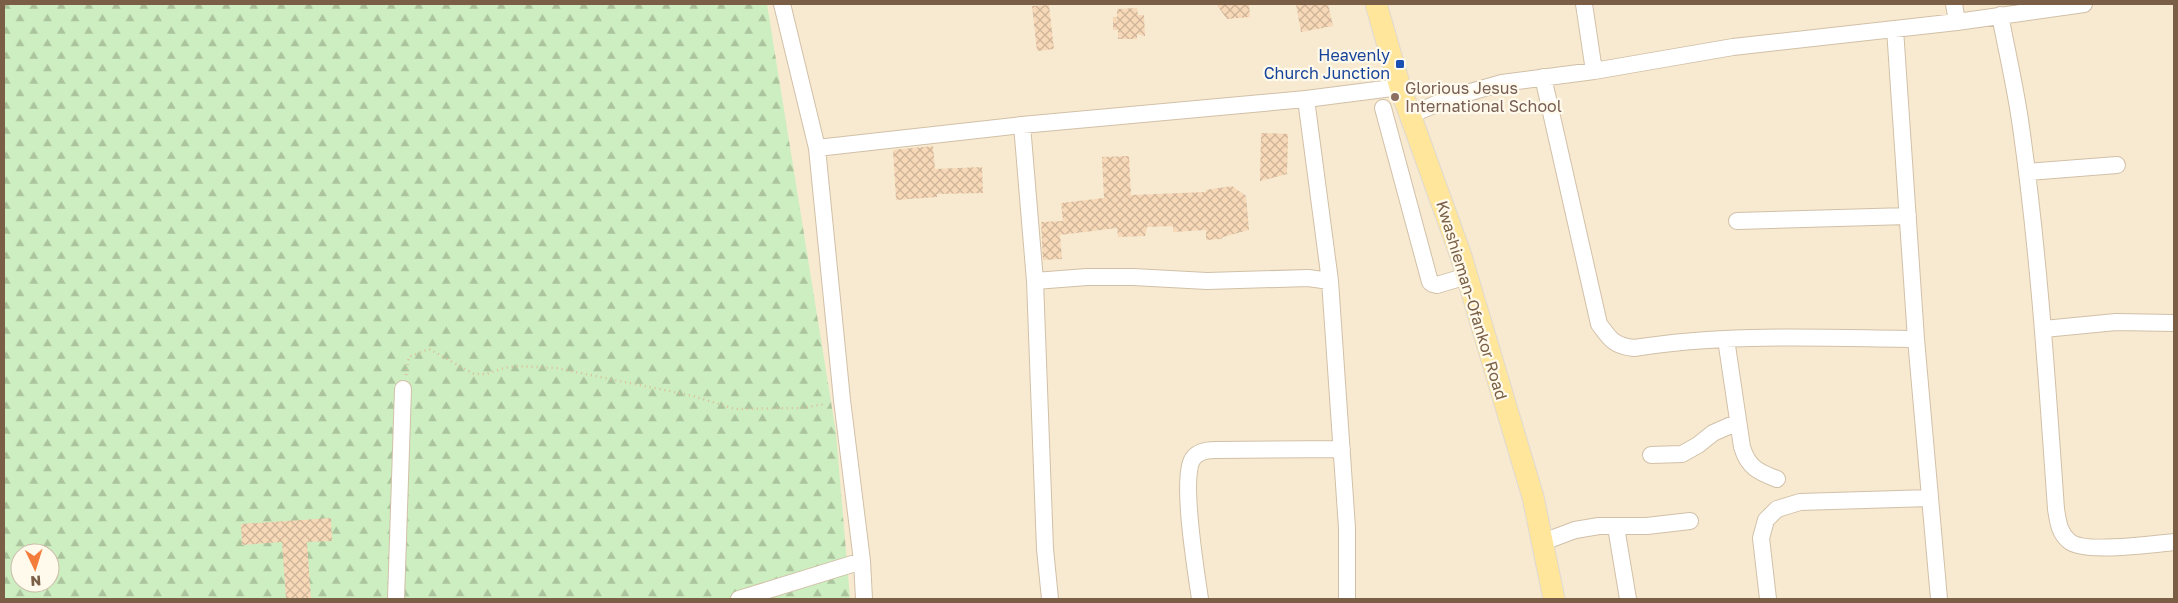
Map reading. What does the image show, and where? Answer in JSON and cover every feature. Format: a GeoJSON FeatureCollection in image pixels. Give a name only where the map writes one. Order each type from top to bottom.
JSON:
{"type":"FeatureCollection","features":[{"type":"Feature","properties":{"kind":"main road","name":"Kwashieman-Ofankor Road"},"geometry":{"type":"LineString","coordinates":[[1376,4],[1400,87],[1467,276],[1533,497],[1554,599]]}},
{"type":"Feature","properties":{"kind":"street"},"geometry":{"type":"LineString","coordinates":[[782,4],[817,148],[842,400],[862,561],[864,599]]}},
{"type":"Feature","properties":{"kind":"street"},"geometry":{"type":"LineString","coordinates":[[1584,4],[1594,71]]}},
{"type":"Feature","properties":{"kind":"street"},"geometry":{"type":"LineString","coordinates":[[1954,4],[1957,22]]}},
{"type":"Feature","properties":{"kind":"street"},"geometry":{"type":"LineString","coordinates":[[1410,115],[1461,95],[1502,83],[1594,71],[1733,48],[1957,22],[2084,4]]}},
{"type":"Feature","properties":{"kind":"street"},"geometry":{"type":"LineString","coordinates":[[2000,15],[2021,124],[2027,172],[2044,330],[2056,509],[2060,528],[2069,542],[2088,548],[2174,542]]}},
{"type":"Feature","properties":{"kind":"street"},"geometry":{"type":"LineString","coordinates":[[1895,29],[1916,339],[1939,599]]}},
{"type":"Feature","properties":{"kind":"street"},"geometry":{"type":"LineString","coordinates":[[1543,77],[1599,324],[1610,340],[1622,347],[1634,348],[1726,339],[1780,337],[1916,339]]}},
{"type":"Feature","properties":{"kind":"street"},"geometry":{"type":"LineString","coordinates":[[817,148],[1022,125],[1306,99],[1400,87]]}},
{"type":"Feature","properties":{"kind":"street"},"geometry":{"type":"LineString","coordinates":[[1306,99],[1330,281],[1347,528],[1347,599]]}},
{"type":"Feature","properties":{"kind":"street"},"geometry":{"type":"LineString","coordinates":[[1383,108],[1430,282],[1437,285],[1467,276]]}},
{"type":"Feature","properties":{"kind":"street"},"geometry":{"type":"LineString","coordinates":[[1022,125],[1035,281],[1045,549],[1050,599]]}},
{"type":"Feature","properties":{"kind":"street"},"geometry":{"type":"LineString","coordinates":[[2027,172],[2117,165]]}},
{"type":"Feature","properties":{"kind":"street"},"geometry":{"type":"LineString","coordinates":[[1737,220],[1908,216]]}},
{"type":"Feature","properties":{"kind":"street"},"geometry":{"type":"LineString","coordinates":[[1035,281],[1087,277],[1123,277],[1207,281],[1308,278],[1330,281]]}},
{"type":"Feature","properties":{"kind":"street"},"geometry":{"type":"LineString","coordinates":[[2044,330],[2116,322],[2174,323]]}},
{"type":"Feature","properties":{"kind":"street"},"geometry":{"type":"LineString","coordinates":[[1726,339],[1738,422],[1746,460],[1760,473],[1777,480]]}},
{"type":"Feature","properties":{"kind":"street"},"geometry":{"type":"LineString","coordinates":[[396,599],[403,390]]}},
{"type":"Feature","properties":{"kind":"street"},"geometry":{"type":"LineString","coordinates":[[1651,455],[1682,454],[1698,445],[1713,433],[1738,422]]}},
{"type":"Feature","properties":{"kind":"street"},"geometry":{"type":"LineString","coordinates":[[1200,599],[1187,488],[1192,459],[1205,450],[1342,449]]}},
{"type":"Feature","properties":{"kind":"street"},"geometry":{"type":"LineString","coordinates":[[1768,599],[1761,538],[1766,520],[1777,509],[1800,502],[1930,498]]}},
{"type":"Feature","properties":{"kind":"street"},"geometry":{"type":"LineString","coordinates":[[1543,542],[1575,530],[1599,526],[1616,527],[1690,521]]}},
{"type":"Feature","properties":{"kind":"street"},"geometry":{"type":"LineString","coordinates":[[1616,527],[1628,599]]}},
{"type":"Feature","properties":{"kind":"street"},"geometry":{"type":"LineString","coordinates":[[739,599],[862,561]]}},
{"type":"Feature","properties":{"kind":"path"},"geometry":{"type":"LineString","coordinates":[[403,390],[409,357],[429,349],[474,374],[486,374],[518,366],[556,368],[693,396],[735,409],[801,408],[842,400]]}},
{"type":"Feature","properties":{"kind":"shaded area"},"geometry":{"type":"Polygon","coordinates":[[[4,4],[2174,4],[2174,599],[4,599],[4,4]]]}},
{"type":"Feature","properties":{"kind":"green space"},"geometry":{"type":"Polygon","coordinates":[[[4,4],[767,4],[836,433],[850,599],[4,599],[4,4]]]}},
{"type":"Feature","properties":{"kind":"building"},"geometry":{"type":"Polygon","coordinates":[[[1216,4],[1249,4],[1250,17],[1227,19],[1216,4]]]}},
{"type":"Feature","properties":{"kind":"building"},"geometry":{"type":"Polygon","coordinates":[[[1296,4],[1328,4],[1333,26],[1301,32],[1296,4]]]}},
{"type":"Feature","properties":{"kind":"building"},"geometry":{"type":"Polygon","coordinates":[[[1049,5],[1054,49],[1037,51],[1032,6],[1049,5]]]}},
{"type":"Feature","properties":{"kind":"building"},"geometry":{"type":"Polygon","coordinates":[[[1137,8],[1138,15],[1144,15],[1145,36],[1137,34],[1137,39],[1118,39],[1118,30],[1113,30],[1113,17],[1117,17],[1117,9],[1137,8]]]}},
{"type":"Feature","properties":{"kind":"building"},"geometry":{"type":"Polygon","coordinates":[[[1261,133],[1288,134],[1287,174],[1260,181],[1261,133]]]}},
{"type":"Feature","properties":{"kind":"building"},"geometry":{"type":"Polygon","coordinates":[[[933,146],[935,169],[982,167],[983,193],[937,194],[937,197],[896,200],[893,150],[933,146]]]}},
{"type":"Feature","properties":{"kind":"building"},"geometry":{"type":"Polygon","coordinates":[[[1129,156],[1131,195],[1206,192],[1206,190],[1232,186],[1246,196],[1249,230],[1221,239],[1206,240],[1206,230],[1173,232],[1173,226],[1147,227],[1145,236],[1118,237],[1117,228],[1060,235],[1062,259],[1043,260],[1041,222],[1063,221],[1061,203],[1104,198],[1102,157],[1129,156]]]}},
{"type":"Feature","properties":{"kind":"building"},"geometry":{"type":"Polygon","coordinates":[[[331,518],[332,541],[307,542],[311,599],[286,599],[282,542],[242,545],[241,524],[331,518]]]}},
{"type":"Feature","properties":{"kind":"place","name":"Heavenly Church Junction"},"geometry":{"type":"Point","coordinates":[1400,64]}},
{"type":"Feature","properties":{"kind":"place","name":"Glorious Jesus International School"},"geometry":{"type":"Point","coordinates":[1395,97]}}]}
